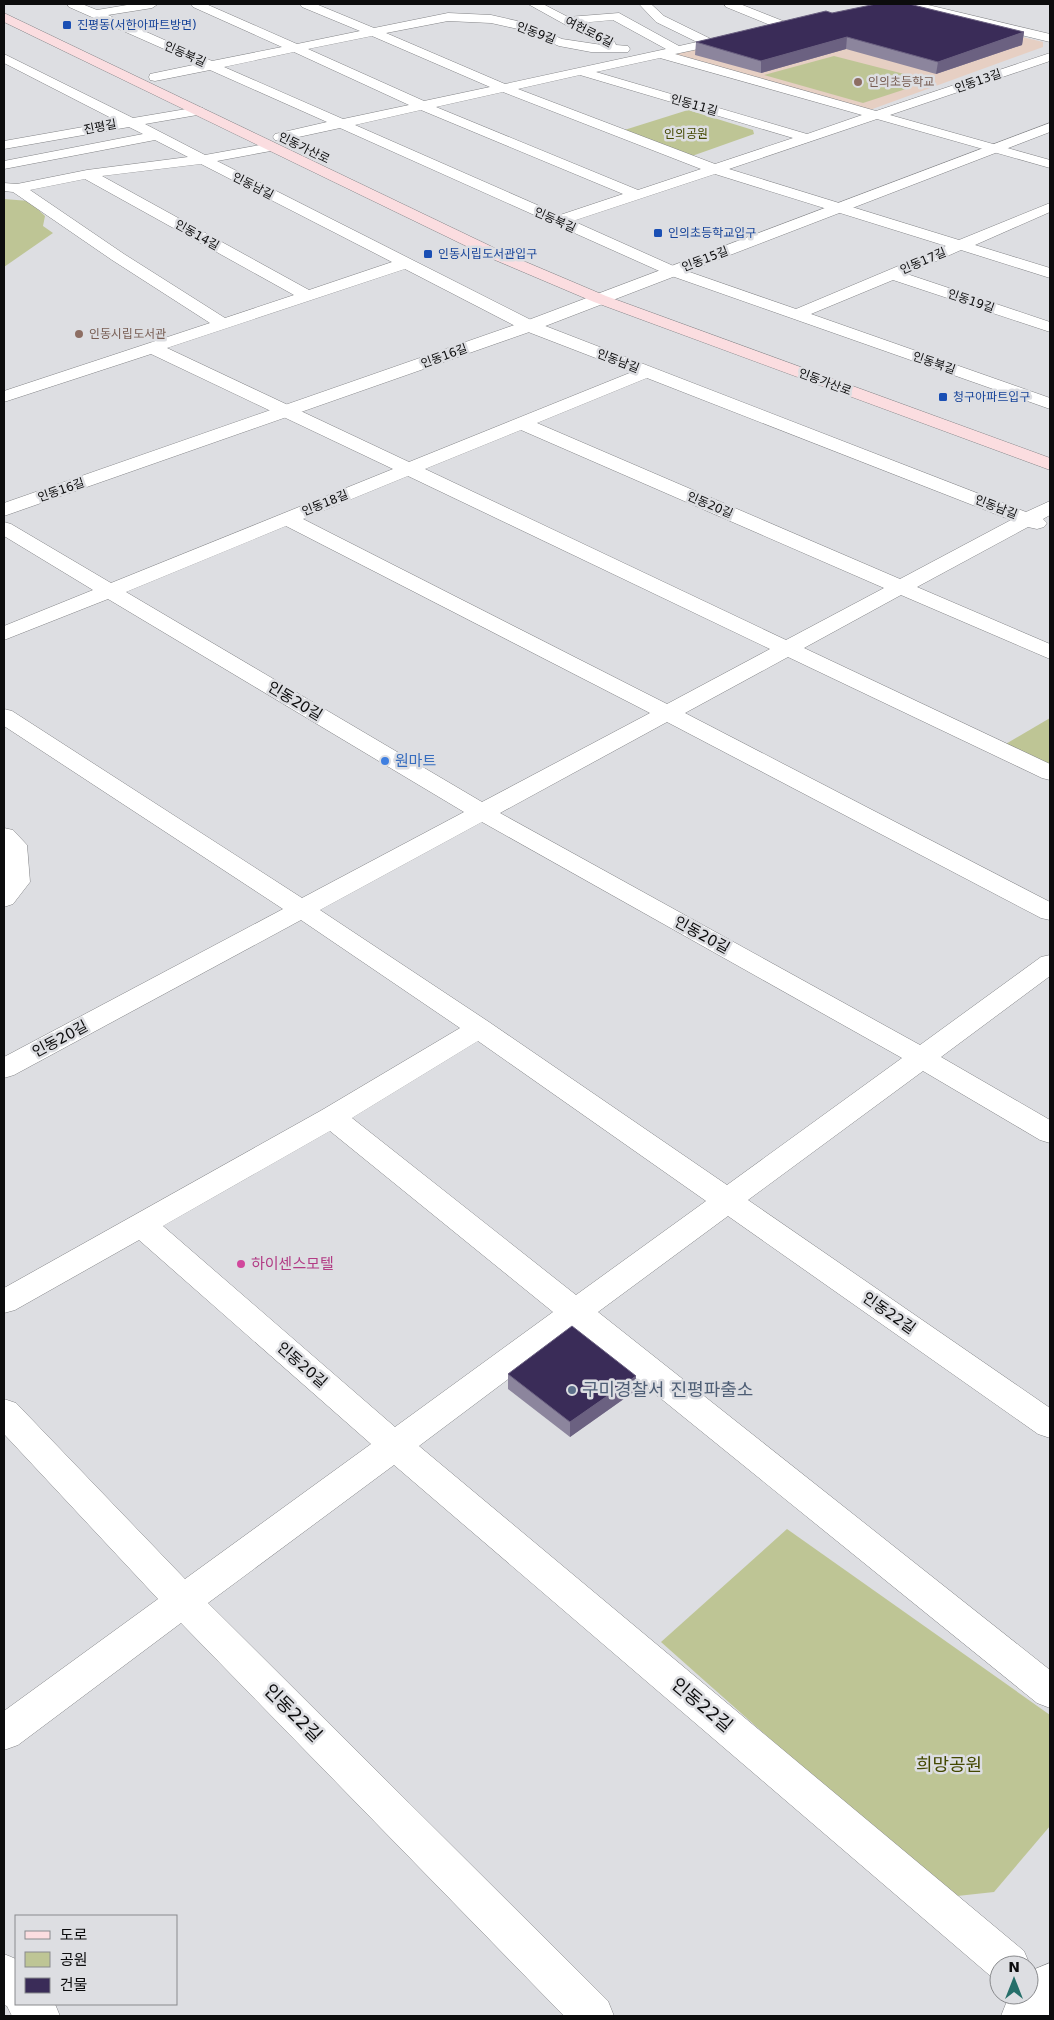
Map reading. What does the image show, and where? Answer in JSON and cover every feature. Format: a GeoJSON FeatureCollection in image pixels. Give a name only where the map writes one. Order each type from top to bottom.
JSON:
{"type":"FeatureCollection","features":[{"type":"Feature","properties":{"kind":"main road","name":"인동가산로"},"geometry":{"type":"LineString","coordinates":[[4,5],[155,77],[275,142],[501,257],[600,299],[1050,464]]}},
{"type":"Feature","properties":{"kind":"main road","name":"인동가산로"},"geometry":{"type":"LineString","coordinates":[[4,17],[198,111],[275,142]]}},
{"type":"Feature","properties":{"kind":"street","name":"인동북길"},"geometry":{"type":"LineString","coordinates":[[73,4],[558,222],[672,271],[1050,404]]}},
{"type":"Feature","properties":{"kind":"street"},"geometry":{"type":"LineString","coordinates":[[95,14],[152,4]]}},
{"type":"Feature","properties":{"kind":"street"},"geometry":{"type":"LineString","coordinates":[[197,4],[423,106],[638,195]]}},
{"type":"Feature","properties":{"kind":"street"},"geometry":{"type":"LineString","coordinates":[[306,4],[504,88],[715,169],[1050,273]]}},
{"type":"Feature","properties":{"kind":"street","name":"여헌로6길"},"geometry":{"type":"LineString","coordinates":[[534,4],[611,44],[646,57]]}},
{"type":"Feature","properties":{"kind":"street"},"geometry":{"type":"LineString","coordinates":[[646,4],[660,19],[709,43]]}},
{"type":"Feature","properties":{"kind":"street"},"geometry":{"type":"LineString","coordinates":[[730,4],[788,25],[765,31]]}},
{"type":"Feature","properties":{"kind":"street"},"geometry":{"type":"LineString","coordinates":[[910,4],[1050,38]]}},
{"type":"Feature","properties":{"kind":"street","name":"인동9길"},"geometry":{"type":"LineString","coordinates":[[430,10],[448,17]]}},
{"type":"Feature","properties":{"kind":"street"},"geometry":{"type":"LineString","coordinates":[[568,22],[615,16],[678,50]]}},
{"type":"Feature","properties":{"kind":"street","name":"인동9길"},"geometry":{"type":"LineString","coordinates":[[155,77],[374,34],[448,17],[491,19],[522,26],[559,42],[591,48],[624,49]]}},
{"type":"Feature","properties":{"kind":"street","name":"인동11길"},"geometry":{"type":"LineString","coordinates":[[202,160],[340,124],[746,35]]}},
{"type":"Feature","properties":{"kind":"street","name":"인동11길"},"geometry":{"type":"LineString","coordinates":[[660,54],[878,115]]}},
{"type":"Feature","properties":{"kind":"street","name":"인동13길"},"geometry":{"type":"LineString","coordinates":[[558,222],[1050,57]]}},
{"type":"Feature","properties":{"kind":"street","name":"인동남길"},"geometry":{"type":"LineString","coordinates":[[4,58],[529,326],[1050,528]]}},
{"type":"Feature","properties":{"kind":"street","name":"인동11길"},"geometry":{"type":"LineString","coordinates":[[580,71],[808,138]]}},
{"type":"Feature","properties":{"kind":"street","name":"진평길"},"geometry":{"type":"LineString","coordinates":[[4,145],[198,111]]}},
{"type":"Feature","properties":{"kind":"street"},"geometry":{"type":"LineString","coordinates":[[878,115],[1050,164]]}},
{"type":"Feature","properties":{"kind":"street","name":"인동15길"},"geometry":{"type":"LineString","coordinates":[[600,299],[1050,127]]}},
{"type":"Feature","properties":{"kind":"street"},"geometry":{"type":"LineString","coordinates":[[4,165],[156,136]]}},
{"type":"Feature","properties":{"kind":"street"},"geometry":{"type":"LineString","coordinates":[[10,187],[87,174],[202,160]]}},
{"type":"Feature","properties":{"kind":"street","name":"인동14길"},"geometry":{"type":"LineString","coordinates":[[87,174],[308,296]]}},
{"type":"Feature","properties":{"kind":"street"},"geometry":{"type":"LineString","coordinates":[[10,187],[224,324]]}},
{"type":"Feature","properties":{"kind":"street","name":"인동17길"},"geometry":{"type":"LineString","coordinates":[[796,315],[1050,207]]}},
{"type":"Feature","properties":{"kind":"street"},"geometry":{"type":"LineString","coordinates":[[1028,216],[1050,223]]}},
{"type":"Feature","properties":{"kind":"street"},"geometry":{"type":"LineString","coordinates":[[4,396],[406,263]]}},
{"type":"Feature","properties":{"kind":"street","name":"인동19길"},"geometry":{"type":"LineString","coordinates":[[892,274],[1050,327]]}},
{"type":"Feature","properties":{"kind":"street","name":"인동16길"},"geometry":{"type":"LineString","coordinates":[[4,510],[288,412],[600,299]]}},
{"type":"Feature","properties":{"kind":"street"},"geometry":{"type":"LineString","coordinates":[[151,347],[1050,773]]}},
{"type":"Feature","properties":{"kind":"street","name":"인동18길"},"geometry":{"type":"LineString","coordinates":[[4,634],[647,372]]}},
{"type":"Feature","properties":{"kind":"street","name":"인동20길"},"geometry":{"type":"LineString","coordinates":[[521,423],[1050,652]]}},
{"type":"Feature","properties":{"kind":"street","name":"인동20길"},"geometry":{"type":"LineString","coordinates":[[4,1069],[1026,518],[1050,507]]}},
{"type":"Feature","properties":{"kind":"street"},"geometry":{"type":"LineString","coordinates":[[286,518],[666,712],[1050,912]]}},
{"type":"Feature","properties":{"kind":"street"},"geometry":{"type":"LineString","coordinates":[[4,528],[108,591]]}},
{"type":"Feature","properties":{"kind":"street","name":"인동20길"},"geometry":{"type":"LineString","coordinates":[[108,591],[482,812],[922,1058]]}},
{"type":"Feature","properties":{"kind":"street"},"geometry":{"type":"LineString","coordinates":[[4,716],[301,909],[479,1028],[728,1200]]}},
{"type":"Feature","properties":{"kind":"street"},"geometry":{"type":"LineString","coordinates":[[4,835],[15,845],[17,882],[4,899]]}},
{"type":"Feature","properties":{"kind":"street"},"geometry":{"type":"LineString","coordinates":[[4,1733],[1050,963]]}},
{"type":"Feature","properties":{"kind":"street"},"geometry":{"type":"LineString","coordinates":[[4,1302],[332,1117],[479,1028]]}},
{"type":"Feature","properties":{"kind":"street"},"geometry":{"type":"LineString","coordinates":[[922,1058],[1050,1133]]}},
{"type":"Feature","properties":{"kind":"street"},"geometry":{"type":"LineString","coordinates":[[332,1117],[1050,1692]]}},
{"type":"Feature","properties":{"kind":"street","name":"인동22길"},"geometry":{"type":"LineString","coordinates":[[728,1200],[1050,1425]]}},
{"type":"Feature","properties":{"kind":"street","name":"인동20길"},"geometry":{"type":"LineString","coordinates":[[142,1225],[395,1446]]}},
{"type":"Feature","properties":{"kind":"street"},"geometry":{"type":"LineString","coordinates":[[4,1412],[183,1602]]}},
{"type":"Feature","properties":{"kind":"street","name":"인동22길"},"geometry":{"type":"LineString","coordinates":[[395,1446],[997,1955]]}},
{"type":"Feature","properties":{"kind":"street","name":"인동22길"},"geometry":{"type":"LineString","coordinates":[[183,1602],[593,2016]]}},
{"type":"Feature","properties":{"kind":"street"},"geometry":{"type":"LineString","coordinates":[[4,1974],[15,1988]]}},
{"type":"Feature","properties":{"kind":"street"},"geometry":{"type":"LineString","coordinates":[[29,2005],[38,2016]]}},
{"type":"Feature","properties":{"kind":"shaded area","name":"인의초등학교"},"geometry":{"type":"Polygon","coordinates":[[[899,7],[1043,42],[1043,47],[867,111],[669,53],[899,7]]]}},
{"type":"Feature","properties":{"kind":"green space"},"geometry":{"type":"Polygon","coordinates":[[[834,56],[912,76],[895,82],[912,87],[863,103],[764,75],[834,56]]]}},
{"type":"Feature","properties":{"kind":"green space","name":"인의공원"},"geometry":{"type":"Polygon","coordinates":[[[688,110],[753,130],[754,134],[692,156],[618,132],[688,110]]]}},
{"type":"Feature","properties":{"kind":"green space"},"geometry":{"type":"Polygon","coordinates":[[[4,199],[29,201],[45,216],[43,226],[53,233],[4,267],[4,199]]]}},
{"type":"Feature","properties":{"kind":"green space"},"geometry":{"type":"Polygon","coordinates":[[[1050,718],[1050,768],[1004,745],[1050,718]]]}},
{"type":"Feature","properties":{"kind":"green space","name":"희망공원"},"geometry":{"type":"Polygon","coordinates":[[[787,1529],[1050,1715],[1050,1826],[994,1892],[948,1897],[661,1642],[787,1529]]]}},
{"type":"Feature","properties":{"kind":"building"},"geometry":{"type":"Polygon","coordinates":[[[876,4],[909,4],[1024,32],[938,62],[847,37],[761,61],[696,42],[826,11],[832,13],[876,4]]]}},
{"type":"Feature","properties":{"kind":"building","name":"구미경찰서 진평파출소"},"geometry":{"type":"Polygon","coordinates":[[[572,1326],[636,1376],[570,1422],[508,1374],[572,1326]]]}},
{"type":"Feature","properties":{"kind":"place","name":"진평동(서한아파트방면)"},"geometry":{"type":"Point","coordinates":[67,25]}},
{"type":"Feature","properties":{"kind":"place","name":"인의초등학교"},"geometry":{"type":"Point","coordinates":[858,82]}},
{"type":"Feature","properties":{"kind":"place","name":"인의초등학교입구"},"geometry":{"type":"Point","coordinates":[658,233]}},
{"type":"Feature","properties":{"kind":"place","name":"인동시립도서관입구"},"geometry":{"type":"Point","coordinates":[428,254]}},
{"type":"Feature","properties":{"kind":"place","name":"인동시립도서관"},"geometry":{"type":"Point","coordinates":[79,334]}},
{"type":"Feature","properties":{"kind":"place","name":"청구아파트입구"},"geometry":{"type":"Point","coordinates":[943,397]}},
{"type":"Feature","properties":{"kind":"place","name":"원마트"},"geometry":{"type":"Point","coordinates":[385,761]}},
{"type":"Feature","properties":{"kind":"place","name":"하이센스모텔"},"geometry":{"type":"Point","coordinates":[241,1264]}},
{"type":"Feature","properties":{"kind":"place","name":"구미경찰서 진평파출소"},"geometry":{"type":"Point","coordinates":[572,1390]}}]}
